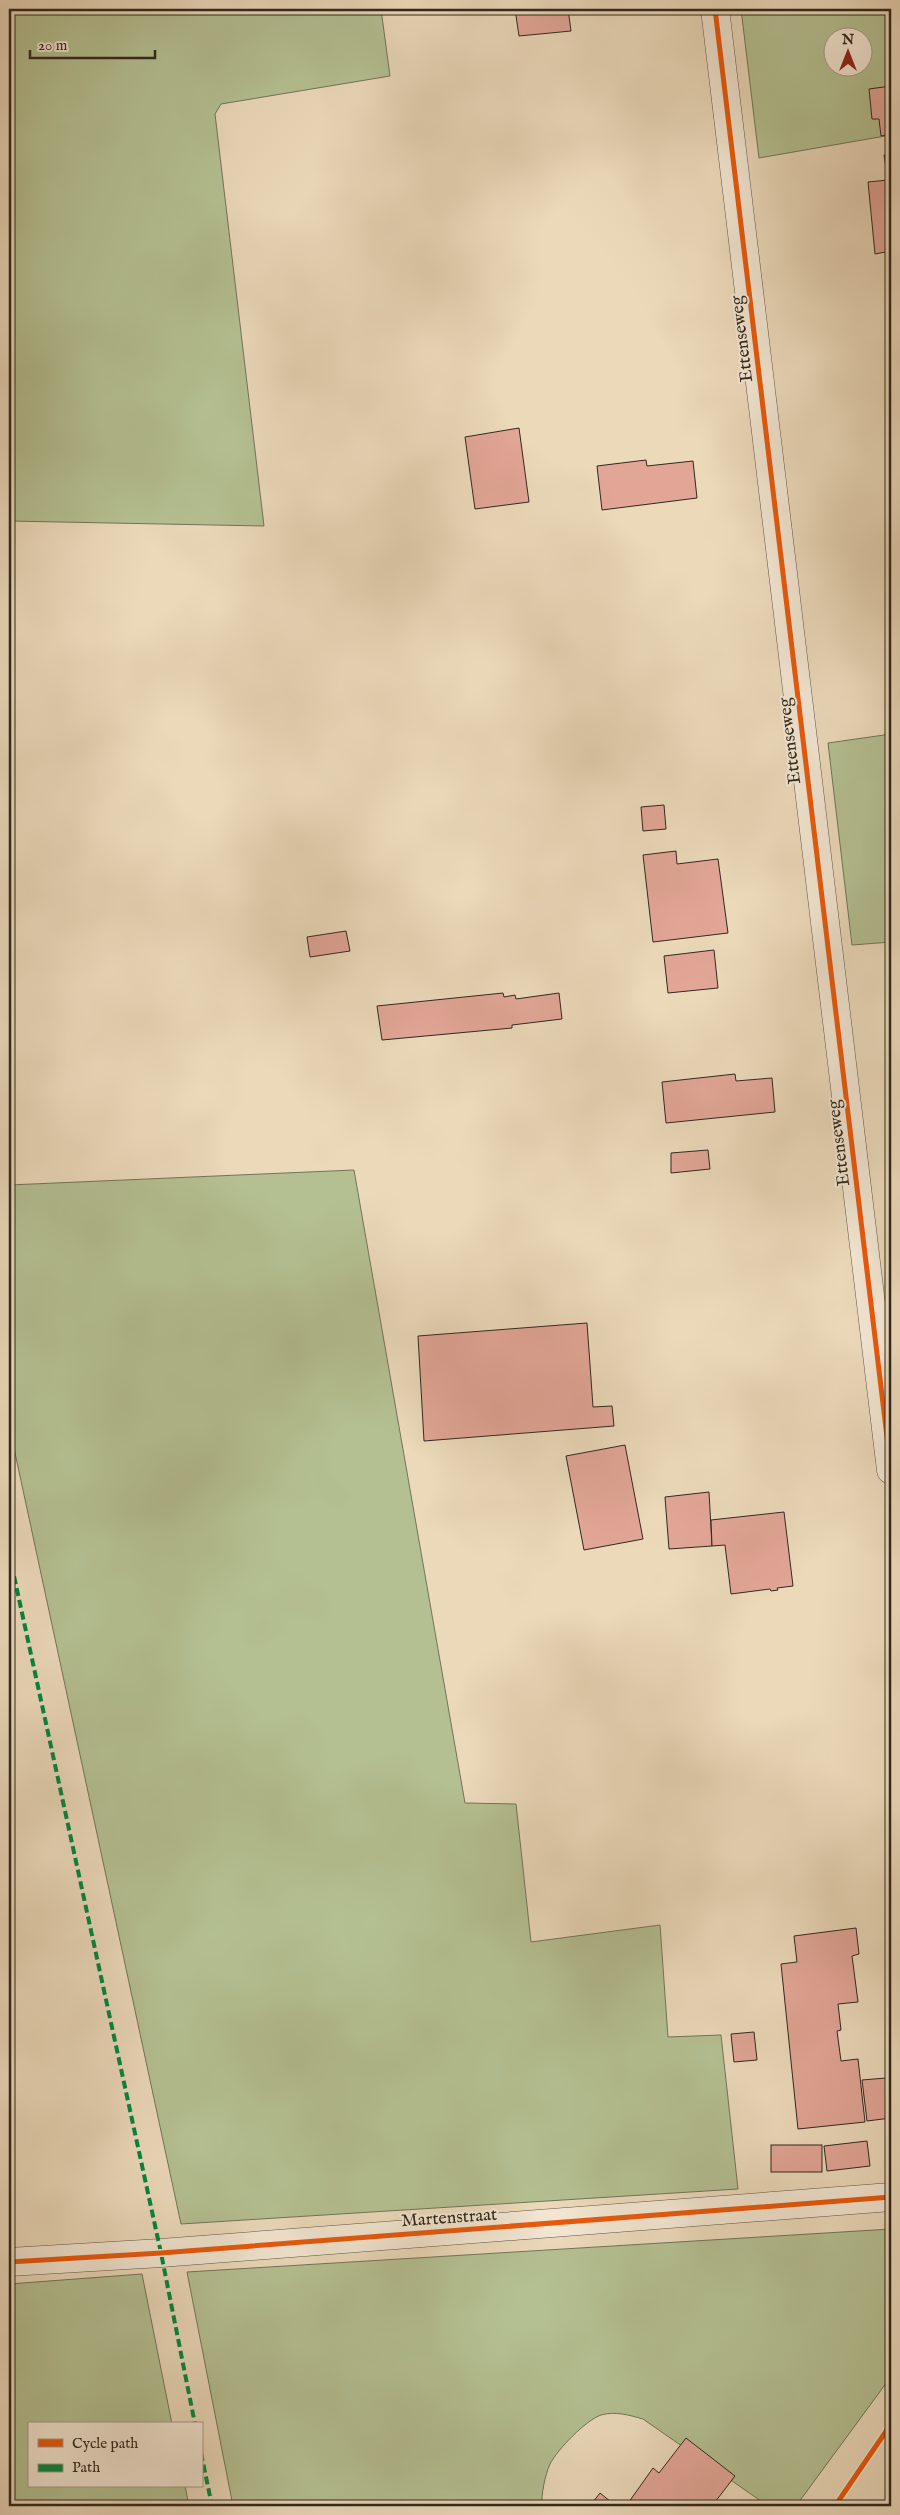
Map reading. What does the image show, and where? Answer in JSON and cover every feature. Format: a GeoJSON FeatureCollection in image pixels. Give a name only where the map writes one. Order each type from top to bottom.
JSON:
{"type":"FeatureCollection","features":[{"type":"Feature","properties":{"kind":"street","name":"Ettenseweg"},"geometry":{"type":"LineString","coordinates":[[715,9],[891,1470]]}},
{"type":"Feature","properties":{"kind":"street","name":"Martenstraat"},"geometry":{"type":"LineString","coordinates":[[9,2262],[161,2253],[891,2196]]}},
{"type":"Feature","properties":{"kind":"green space"},"geometry":{"type":"Polygon","coordinates":[[[9,9],[381,9],[390,76],[221,104],[215,114],[264,526],[9,521],[9,9]]]}},
{"type":"Feature","properties":{"kind":"green space"},"geometry":{"type":"Polygon","coordinates":[[[741,9],[891,9],[891,135],[759,158],[741,9]]]}},
{"type":"Feature","properties":{"kind":"green space"},"geometry":{"type":"Polygon","coordinates":[[[891,734],[891,942],[852,945],[828,743],[891,734]]]}},
{"type":"Feature","properties":{"kind":"green space"},"geometry":{"type":"Polygon","coordinates":[[[354,1170],[465,1803],[516,1804],[531,1942],[660,1925],[668,2037],[721,2035],[738,2189],[181,2224],[9,1425],[9,1185],[354,1170]]]}},
{"type":"Feature","properties":{"kind":"green space"},"geometry":{"type":"Polygon","coordinates":[[[891,2229],[891,2371],[887,2382],[796,2506],[768,2506],[643,2419],[612,2413],[601,2415],[588,2423],[572,2436],[559,2451],[550,2464],[545,2479],[542,2506],[233,2506],[187,2272],[891,2229]]]}},
{"type":"Feature","properties":{"kind":"green space"},"geometry":{"type":"Polygon","coordinates":[[[142,2274],[172,2422],[28,2422],[28,2488],[185,2488],[189,2506],[9,2506],[9,2284],[142,2274]]]}},
{"type":"Feature","properties":{"kind":"building"},"geometry":{"type":"Polygon","coordinates":[[[515,9],[568,9],[571,31],[519,36],[515,9]]]}},
{"type":"Feature","properties":{"kind":"building"},"geometry":{"type":"Polygon","coordinates":[[[891,86],[891,134],[881,136],[879,119],[872,119],[869,89],[891,86]]]}},
{"type":"Feature","properties":{"kind":"building"},"geometry":{"type":"Polygon","coordinates":[[[884,155],[891,155],[891,251],[875,254],[868,182],[888,180],[884,155]]]}},
{"type":"Feature","properties":{"kind":"building"},"geometry":{"type":"Polygon","coordinates":[[[519,428],[529,502],[475,509],[465,437],[519,428]]]}},
{"type":"Feature","properties":{"kind":"building"},"geometry":{"type":"Polygon","coordinates":[[[646,460],[647,466],[693,461],[697,498],[602,510],[597,466],[646,460]]]}},
{"type":"Feature","properties":{"kind":"building"},"geometry":{"type":"Polygon","coordinates":[[[664,805],[666,829],[643,831],[641,807],[664,805]]]}},
{"type":"Feature","properties":{"kind":"building"},"geometry":{"type":"Polygon","coordinates":[[[676,851],[677,864],[718,859],[728,933],[653,942],[643,855],[676,851]]]}},
{"type":"Feature","properties":{"kind":"building"},"geometry":{"type":"Polygon","coordinates":[[[346,931],[350,951],[310,957],[307,937],[346,931]]]}},
{"type":"Feature","properties":{"kind":"building"},"geometry":{"type":"Polygon","coordinates":[[[714,950],[718,988],[668,993],[664,956],[714,950]]]}},
{"type":"Feature","properties":{"kind":"building"},"geometry":{"type":"Polygon","coordinates":[[[503,993],[504,997],[515,995],[516,999],[559,993],[562,1019],[512,1025],[512,1028],[382,1040],[377,1006],[503,993]]]}},
{"type":"Feature","properties":{"kind":"building"},"geometry":{"type":"Polygon","coordinates":[[[735,1074],[736,1081],[772,1078],[775,1112],[666,1123],[662,1082],[735,1074]]]}},
{"type":"Feature","properties":{"kind":"building"},"geometry":{"type":"Polygon","coordinates":[[[708,1150],[710,1169],[671,1173],[671,1153],[708,1150]]]}},
{"type":"Feature","properties":{"kind":"building"},"geometry":{"type":"Polygon","coordinates":[[[587,1323],[593,1407],[612,1406],[614,1426],[424,1441],[418,1336],[587,1323]]]}},
{"type":"Feature","properties":{"kind":"building"},"geometry":{"type":"Polygon","coordinates":[[[625,1445],[643,1539],[584,1550],[566,1456],[625,1445]]]}},
{"type":"Feature","properties":{"kind":"building"},"geometry":{"type":"Polygon","coordinates":[[[709,1492],[712,1546],[669,1549],[665,1497],[709,1492]]]}},
{"type":"Feature","properties":{"kind":"building"},"geometry":{"type":"Polygon","coordinates":[[[784,1512],[793,1586],[777,1588],[778,1590],[771,1591],[770,1589],[731,1594],[725,1545],[712,1546],[711,1520],[784,1512]]]}},
{"type":"Feature","properties":{"kind":"building"},"geometry":{"type":"Polygon","coordinates":[[[856,1928],[859,1954],[852,1956],[858,2002],[838,2004],[841,2030],[837,2031],[841,2061],[858,2059],[865,2122],[798,2129],[781,1964],[797,1962],[794,1936],[856,1928]]]}},
{"type":"Feature","properties":{"kind":"building"},"geometry":{"type":"Polygon","coordinates":[[[754,2032],[757,2060],[734,2062],[731,2034],[754,2032]]]}},
{"type":"Feature","properties":{"kind":"building"},"geometry":{"type":"Polygon","coordinates":[[[886,2078],[891,2118],[867,2121],[862,2080],[886,2078]]]}},
{"type":"Feature","properties":{"kind":"building"},"geometry":{"type":"Polygon","coordinates":[[[867,2141],[870,2166],[827,2171],[824,2146],[867,2141]]]}},
{"type":"Feature","properties":{"kind":"building"},"geometry":{"type":"Polygon","coordinates":[[[771,2145],[822,2145],[822,2172],[771,2172],[771,2145]]]}},
{"type":"Feature","properties":{"kind":"building"},"geometry":{"type":"Polygon","coordinates":[[[686,2438],[735,2476],[712,2506],[626,2506],[653,2468],[659,2473],[686,2438]]]}},
{"type":"Feature","properties":{"kind":"building"},"geometry":{"type":"Polygon","coordinates":[[[600,2493],[616,2506],[598,2506],[593,2502],[600,2493]]]}},
{"type":"Feature","properties":{"kind":"marked path"},"geometry":{"type":"LineString","coordinates":[[9,1553],[161,2253],[195,2422]]}},
{"type":"Feature","properties":{"kind":"marked path"},"geometry":{"type":"LineString","coordinates":[[202,2458],[212,2506]]}},
{"type":"Feature","properties":{"kind":"cycle path"},"geometry":{"type":"LineString","coordinates":[[715,9],[891,1470]]}},
{"type":"Feature","properties":{"kind":"cycle path"},"geometry":{"type":"LineString","coordinates":[[9,2262],[161,2253],[891,2197]]}},
{"type":"Feature","properties":{"kind":"cycle path"},"geometry":{"type":"LineString","coordinates":[[835,2506],[891,2424]]}}]}
